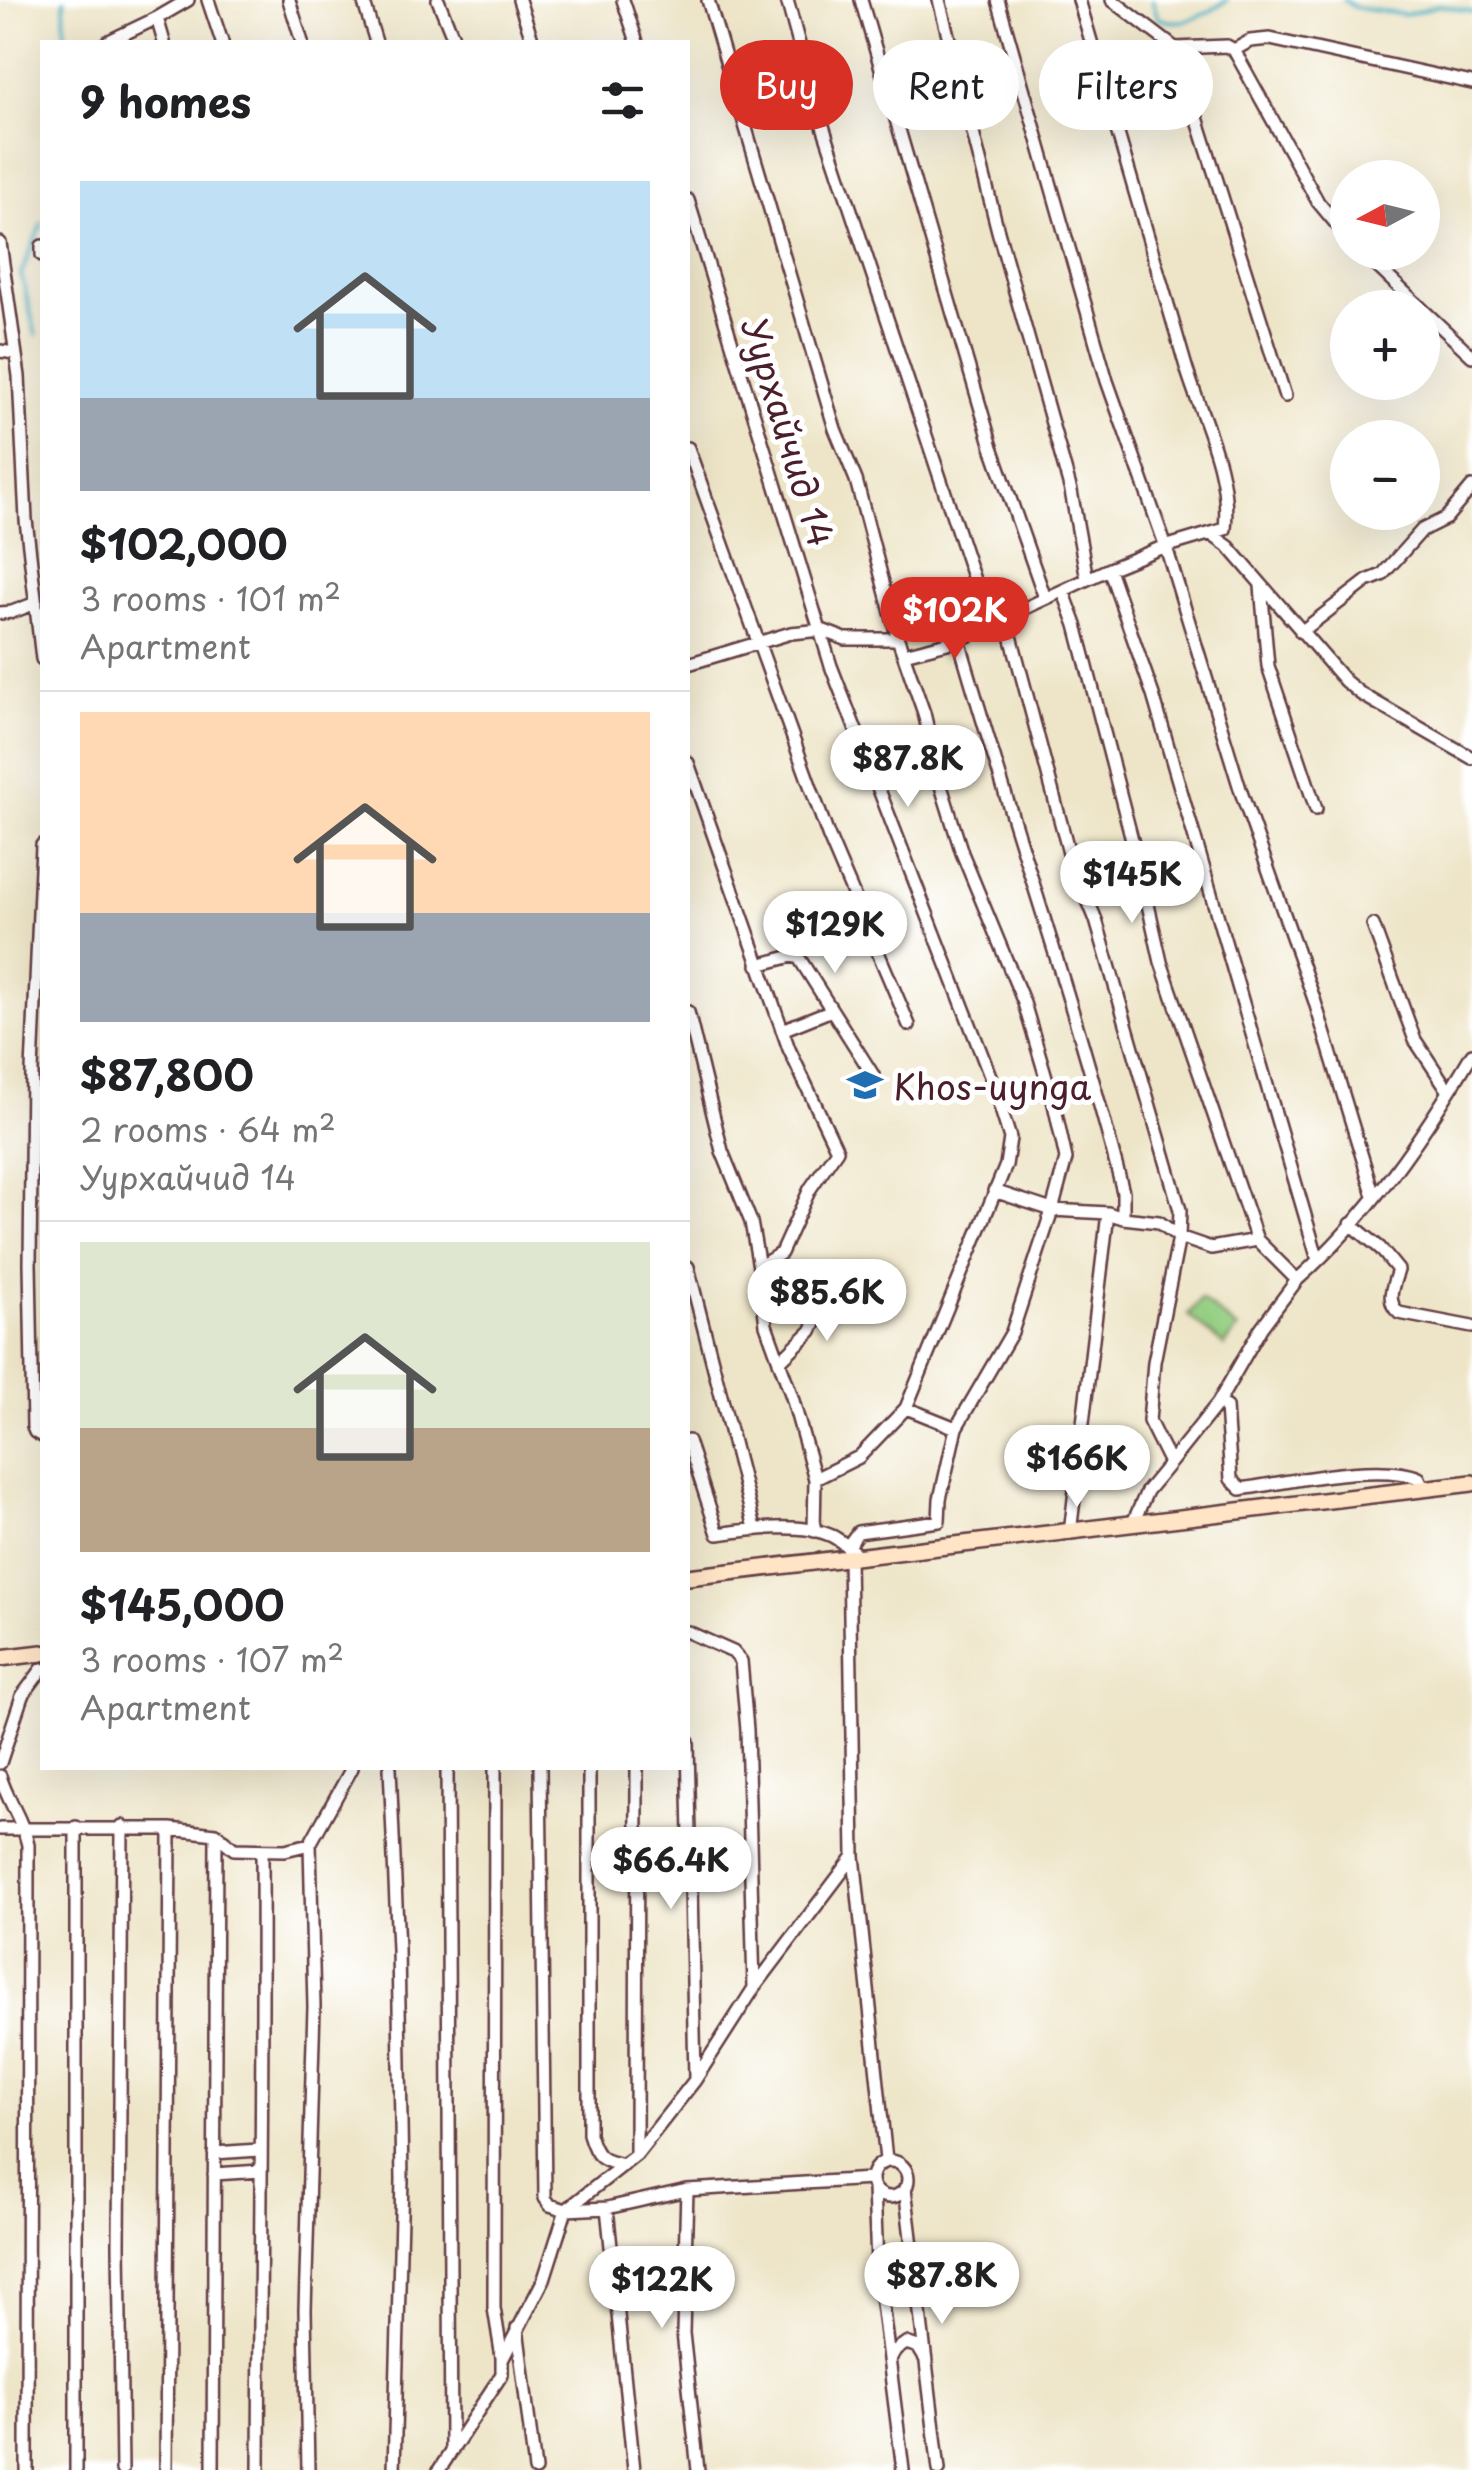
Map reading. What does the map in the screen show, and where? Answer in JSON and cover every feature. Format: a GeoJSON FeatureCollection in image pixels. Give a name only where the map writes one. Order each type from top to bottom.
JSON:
{"type":"FeatureCollection","features":[{"type":"Feature","properties":{"kind":"main road"},"geometry":{"type":"LineString","coordinates":[[690,1577],[852,1553],[1132,1526],[1472,1483]]}},
{"type":"Feature","properties":{"kind":"main road"},"geometry":{"type":"LineString","coordinates":[[0,1658],[40,1653]]}},
{"type":"Feature","properties":{"kind":"street"},"geometry":{"type":"LineString","coordinates":[[111,40],[188,0]]}},
{"type":"Feature","properties":{"kind":"street"},"geometry":{"type":"LineString","coordinates":[[208,0],[221,40]]}},
{"type":"Feature","properties":{"kind":"street"},"geometry":{"type":"LineString","coordinates":[[289,0],[301,40]]}},
{"type":"Feature","properties":{"kind":"street"},"geometry":{"type":"LineString","coordinates":[[364,0],[375,40]]}},
{"type":"Feature","properties":{"kind":"street"},"geometry":{"type":"LineString","coordinates":[[438,0],[454,40]]}},
{"type":"Feature","properties":{"kind":"street"},"geometry":{"type":"LineString","coordinates":[[519,0],[532,40]]}},
{"type":"Feature","properties":{"kind":"street"},"geometry":{"type":"LineString","coordinates":[[623,0],[636,40]]}},
{"type":"Feature","properties":{"kind":"street"},"geometry":{"type":"LineString","coordinates":[[708,0],[835,429],[856,480],[898,639],[924,713],[941,786],[962,852],[1024,1003],[1066,1159],[1012,1332],[956,1428],[939,1521],[858,1532],[852,1553],[854,1856],[886,2160]]}},
{"type":"Feature","properties":{"kind":"street"},"geometry":{"type":"LineString","coordinates":[[788,0],[814,99],[990,625]]}},
{"type":"Feature","properties":{"kind":"street"},"geometry":{"type":"LineString","coordinates":[[861,0],[992,447],[1044,598]]}},
{"type":"Feature","properties":{"kind":"street"},"geometry":{"type":"LineString","coordinates":[[939,0],[1071,491],[1088,579]]}},
{"type":"Feature","properties":{"kind":"street"},"geometry":{"type":"LineString","coordinates":[[998,0],[1107,381],[1166,547],[1241,792],[1314,999],[1374,1196]]}},
{"type":"Feature","properties":{"kind":"street"},"geometry":{"type":"LineString","coordinates":[[904,654],[959,640],[1109,569],[1225,528],[1226,490],[1079,0]]}},
{"type":"Feature","properties":{"kind":"street"},"geometry":{"type":"LineString","coordinates":[[1112,0],[1164,40]]}},
{"type":"Feature","properties":{"kind":"street"},"geometry":{"type":"LineString","coordinates":[[156,18],[163,40]]}},
{"type":"Feature","properties":{"kind":"street"},"geometry":{"type":"LineString","coordinates":[[1234,50],[1250,40],[1270,39],[1472,83]]}},
{"type":"Feature","properties":{"kind":"street"},"geometry":{"type":"LineString","coordinates":[[1213,47],[1234,50],[1318,202],[1330,216]]}},
{"type":"Feature","properties":{"kind":"street"},"geometry":{"type":"LineString","coordinates":[[1201,130],[1284,396]]}},
{"type":"Feature","properties":{"kind":"street","name":"Уурхайчид 14"},"geometry":{"type":"LineString","coordinates":[[690,206],[831,666],[992,1081],[1010,1138],[1006,1165],[906,1408]]}},
{"type":"Feature","properties":{"kind":"street"},"geometry":{"type":"LineString","coordinates":[[0,243],[19,376],[26,520],[40,641]]}},
{"type":"Feature","properties":{"kind":"street"},"geometry":{"type":"LineString","coordinates":[[1381,270],[1403,290]]}},
{"type":"Feature","properties":{"kind":"street"},"geometry":{"type":"LineString","coordinates":[[1440,325],[1472,356]]}},
{"type":"Feature","properties":{"kind":"street"},"geometry":{"type":"LineString","coordinates":[[0,351],[15,354]]}},
{"type":"Feature","properties":{"kind":"street"},"geometry":{"type":"LineString","coordinates":[[690,454],[848,886],[910,1025]]}},
{"type":"Feature","properties":{"kind":"street"},"geometry":{"type":"LineString","coordinates":[[1302,632],[1367,581],[1382,575],[1422,530],[1446,518],[1472,488]]}},
{"type":"Feature","properties":{"kind":"street"},"geometry":{"type":"LineString","coordinates":[[1211,534],[1229,547],[1361,694],[1472,758]]}},
{"type":"Feature","properties":{"kind":"street"},"geometry":{"type":"LineString","coordinates":[[1109,569],[1153,695],[1318,1260]]}},
{"type":"Feature","properties":{"kind":"street"},"geometry":{"type":"LineString","coordinates":[[1261,585],[1268,666],[1316,809]]}},
{"type":"Feature","properties":{"kind":"street"},"geometry":{"type":"LineString","coordinates":[[1064,593],[1076,626],[1161,962],[1257,1240],[1297,1280]]}},
{"type":"Feature","properties":{"kind":"street"},"geometry":{"type":"LineString","coordinates":[[0,613],[36,602]]}},
{"type":"Feature","properties":{"kind":"street"},"geometry":{"type":"LineString","coordinates":[[1006,617],[1070,858],[1096,920],[1180,1210],[1179,1237],[1158,1332],[1149,1421],[1170,1463]]}},
{"type":"Feature","properties":{"kind":"street"},"geometry":{"type":"LineString","coordinates":[[690,660],[791,633],[822,630],[845,639],[898,639]]}},
{"type":"Feature","properties":{"kind":"street"},"geometry":{"type":"LineString","coordinates":[[959,640],[1072,1000],[1124,1192],[1123,1218]]}},
{"type":"Feature","properties":{"kind":"street"},"geometry":{"type":"LineString","coordinates":[[690,769],[782,1030],[836,1150],[810,1189],[782,1253],[759,1267]]}},
{"type":"Feature","properties":{"kind":"street"},"geometry":{"type":"LineString","coordinates":[[1374,926],[1416,1040],[1448,1090]]}},
{"type":"Feature","properties":{"kind":"street"},"geometry":{"type":"LineString","coordinates":[[758,965],[792,956],[799,958],[873,1075]]}},
{"type":"Feature","properties":{"kind":"street"},"geometry":{"type":"LineString","coordinates":[[40,987],[32,1089],[31,1391],[33,1427],[40,1435]]}},
{"type":"Feature","properties":{"kind":"street"},"geometry":{"type":"LineString","coordinates":[[782,1030],[832,1010]]}},
{"type":"Feature","properties":{"kind":"street"},"geometry":{"type":"LineString","coordinates":[[690,1020],[722,1152],[750,1222],[766,1325],[815,1479],[814,1531]]}},
{"type":"Feature","properties":{"kind":"street"},"geometry":{"type":"LineString","coordinates":[[1132,1526],[1147,1491],[1218,1403],[1261,1328],[1297,1280],[1351,1224],[1419,1139],[1472,1054]]}},
{"type":"Feature","properties":{"kind":"street"},"geometry":{"type":"LineString","coordinates":[[994,1191],[1052,1210],[1108,1213],[1159,1222],[1179,1237],[1211,1248],[1257,1240]]}},
{"type":"Feature","properties":{"kind":"street"},"geometry":{"type":"LineString","coordinates":[[1070,1533],[1108,1213]]}},
{"type":"Feature","properties":{"kind":"street"},"geometry":{"type":"LineString","coordinates":[[1351,1224],[1380,1248],[1398,1270],[1390,1297],[1392,1307],[1399,1313],[1472,1328]]}},
{"type":"Feature","properties":{"kind":"street"},"geometry":{"type":"LineString","coordinates":[[690,1275],[755,1528]]}},
{"type":"Feature","properties":{"kind":"street"},"geometry":{"type":"LineString","coordinates":[[780,1362],[812,1331],[830,1293]]}},
{"type":"Feature","properties":{"kind":"street"},"geometry":{"type":"LineString","coordinates":[[1218,1403],[1226,1407],[1231,1479],[1241,1489],[1378,1471],[1409,1474],[1419,1478],[1424,1489]]}},
{"type":"Feature","properties":{"kind":"street"},"geometry":{"type":"LineString","coordinates":[[815,1479],[859,1457],[906,1408],[956,1428]]}},
{"type":"Feature","properties":{"kind":"street"},"geometry":{"type":"LineString","coordinates":[[690,1447],[718,1534],[755,1528],[814,1531],[834,1537],[852,1553]]}},
{"type":"Feature","properties":{"kind":"street"},"geometry":{"type":"LineString","coordinates":[[690,1633],[733,1652],[741,1661],[754,1988]]}},
{"type":"Feature","properties":{"kind":"street"},"geometry":{"type":"LineString","coordinates":[[0,1762],[22,1696],[40,1672]]}},
{"type":"Feature","properties":{"kind":"street"},"geometry":{"type":"LineString","coordinates":[[308,2470],[306,2310],[314,2007],[310,1844],[351,1770]]}},
{"type":"Feature","properties":{"kind":"street"},"geometry":{"type":"LineString","coordinates":[[390,1770],[402,2180],[394,2470]]}},
{"type":"Feature","properties":{"kind":"street"},"geometry":{"type":"LineString","coordinates":[[448,1770],[451,2448]]}},
{"type":"Feature","properties":{"kind":"street"},"geometry":{"type":"LineString","coordinates":[[440,2469],[502,2374],[494,2308],[495,1770]]}},
{"type":"Feature","properties":{"kind":"street"},"geometry":{"type":"LineString","coordinates":[[540,1770],[544,2182],[545,2198],[550,2205],[566,2210],[607,2208],[687,2190],[873,2184]]}},
{"type":"Feature","properties":{"kind":"street"},"geometry":{"type":"LineString","coordinates":[[589,1770],[589,2134],[595,2155],[604,2162],[624,2165]]}},
{"type":"Feature","properties":{"kind":"street"},"geometry":{"type":"LineString","coordinates":[[636,2155],[637,1770]]}},
{"type":"Feature","properties":{"kind":"street"},"geometry":{"type":"LineString","coordinates":[[689,1770],[696,2080]]}},
{"type":"Feature","properties":{"kind":"street"},"geometry":{"type":"LineString","coordinates":[[0,1776],[28,1845],[26,2470]]}},
{"type":"Feature","properties":{"kind":"street"},"geometry":{"type":"LineString","coordinates":[[122,1826],[122,2470]]}},
{"type":"Feature","properties":{"kind":"street"},"geometry":{"type":"LineString","coordinates":[[76,1827],[76,2470]]}},
{"type":"Feature","properties":{"kind":"street"},"geometry":{"type":"LineString","coordinates":[[0,1829],[170,1829],[216,1834],[234,1849],[262,1852],[310,1844]]}},
{"type":"Feature","properties":{"kind":"street"},"geometry":{"type":"LineString","coordinates":[[166,2470],[170,1829]]}},
{"type":"Feature","properties":{"kind":"street"},"geometry":{"type":"LineString","coordinates":[[214,2470],[216,1834]]}},
{"type":"Feature","properties":{"kind":"street"},"geometry":{"type":"LineString","coordinates":[[259,2470],[262,1852]]}},
{"type":"Feature","properties":{"kind":"street"},"geometry":{"type":"LineString","coordinates":[[502,2360],[544,2279],[566,2210],[636,2155],[696,2080],[754,1988],[854,1856]]}},
{"type":"Feature","properties":{"kind":"street"},"geometry":{"type":"LineString","coordinates":[[214,2153],[259,2150]]}},
{"type":"Feature","properties":{"kind":"street"},"geometry":{"type":"LineString","coordinates":[[902,2470],[873,2184],[877,2165],[886,2160],[905,2168],[908,2178],[906,2188],[939,2470]]}},
{"type":"Feature","properties":{"kind":"street"},"geometry":{"type":"LineString","coordinates":[[214,2174],[261,2171]]}},
{"type":"Feature","properties":{"kind":"street"},"geometry":{"type":"LineString","coordinates":[[873,2184],[882,2196],[893,2197],[906,2188]]}},
{"type":"Feature","properties":{"kind":"street"},"geometry":{"type":"LineString","coordinates":[[687,2190],[682,2333],[698,2470]]}},
{"type":"Feature","properties":{"kind":"street"},"geometry":{"type":"LineString","coordinates":[[607,2208],[634,2470]]}},
{"type":"Feature","properties":{"kind":"street"},"geometry":{"type":"LineString","coordinates":[[517,2328],[536,2470]]}},
{"type":"Feature","properties":{"kind":"street"},"geometry":{"type":"LineString","coordinates":[[889,2360],[906,2343],[918,2347],[926,2360]]}},
{"type":"Feature","properties":{"kind":"green space"},"geometry":{"type":"Polygon","coordinates":[[[1201,1299],[1238,1329],[1224,1346],[1188,1315],[1201,1299]]]}},
{"type":"Feature","properties":{"kind":"waterway"},"geometry":{"type":"LineString","coordinates":[[64,0],[65,40]]}},
{"type":"Feature","properties":{"kind":"waterway"},"geometry":{"type":"LineString","coordinates":[[1152,0],[1158,18],[1176,22],[1203,15],[1227,0]]}},
{"type":"Feature","properties":{"kind":"waterway"},"geometry":{"type":"LineString","coordinates":[[1344,0],[1354,7],[1405,15],[1439,5],[1472,12]]}},
{"type":"Feature","properties":{"kind":"waterway"},"geometry":{"type":"LineString","coordinates":[[36,335],[21,274],[40,228]]}},
{"type":"Feature","properties":{"kind":"place","name":"Khos-uynga"},"geometry":{"type":"Point","coordinates":[865,1085]}}]}
